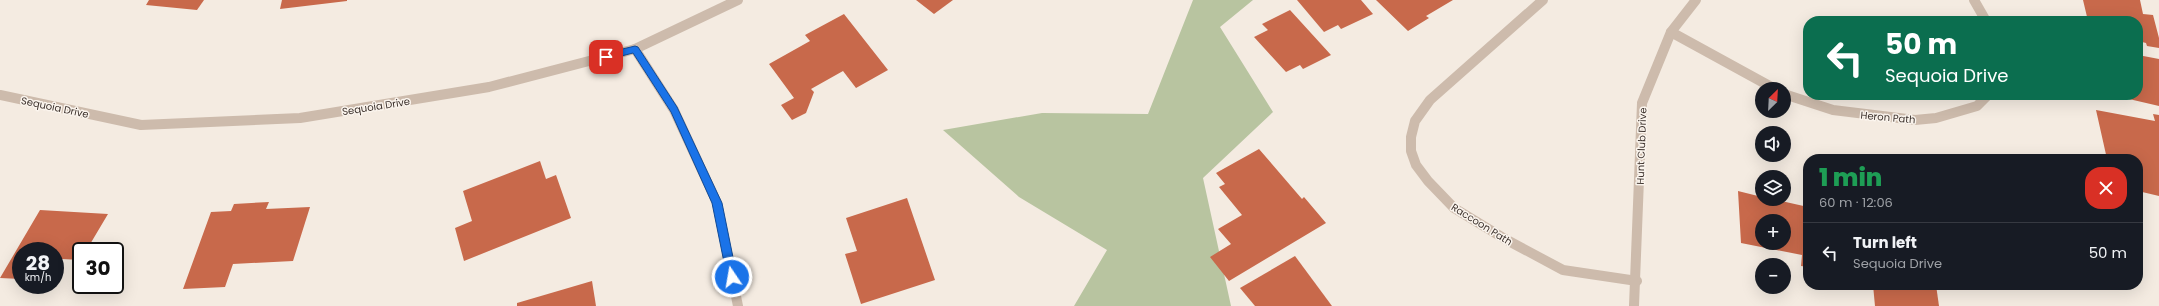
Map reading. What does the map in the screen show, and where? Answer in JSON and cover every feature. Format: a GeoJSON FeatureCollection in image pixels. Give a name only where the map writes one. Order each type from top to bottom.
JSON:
{"type":"FeatureCollection","features":[{"type":"Feature","properties":{"kind":"street","name":"Sequoia Drive"},"geometry":{"type":"LineString","coordinates":[[0,95],[141,125],[300,118],[489,87],[635,49],[738,0]]}},
{"type":"Feature","properties":{"kind":"street","name":"Raccoon Path"},"geometry":{"type":"LineString","coordinates":[[1543,0],[1458,77],[1430,100],[1415,122],[1411,137],[1413,158],[1416,165],[1428,181],[1454,208],[1505,239],[1563,270],[1637,281]]}},
{"type":"Feature","properties":{"kind":"street","name":"Hunt Club Drive"},"geometry":{"type":"LineString","coordinates":[[1634,306],[1637,281],[1642,103],[1671,32],[1696,0]]}},
{"type":"Feature","properties":{"kind":"street"},"geometry":{"type":"LineString","coordinates":[[1974,0],[1983,16]]}},
{"type":"Feature","properties":{"kind":"street"},"geometry":{"type":"LineString","coordinates":[[1671,32],[1762,82]]}},
{"type":"Feature","properties":{"kind":"street"},"geometry":{"type":"LineString","coordinates":[[635,49],[674,110],[717,203],[738,306]]}},
{"type":"Feature","properties":{"kind":"street","name":"Heron Path"},"geometry":{"type":"LineString","coordinates":[[1791,96],[1833,110],[1915,120],[1936,118],[1977,106],[1983,100]]}},
{"type":"Feature","properties":{"kind":"green space"},"geometry":{"type":"Polygon","coordinates":[[[1193,0],[1253,0],[1220,27],[1273,112],[1203,178],[1231,306],[1074,306],[1107,250],[1019,197],[943,130],[1042,113],[1148,114],[1193,0]]]}},
{"type":"Feature","properties":{"kind":"building"},"geometry":{"type":"Polygon","coordinates":[[[149,0],[204,0],[197,10],[146,5],[149,0]]]}},
{"type":"Feature","properties":{"kind":"building"},"geometry":{"type":"Polygon","coordinates":[[[282,0],[347,0],[347,1],[280,9],[282,0]]]}},
{"type":"Feature","properties":{"kind":"building"},"geometry":{"type":"Polygon","coordinates":[[[916,0],[953,0],[934,14],[916,0]]]}},
{"type":"Feature","properties":{"kind":"building"},"geometry":{"type":"Polygon","coordinates":[[[1297,0],[1361,0],[1373,14],[1341,29],[1338,25],[1324,32],[1297,0]]]}},
{"type":"Feature","properties":{"kind":"building"},"geometry":{"type":"Polygon","coordinates":[[[1376,0],[1453,0],[1426,16],[1429,18],[1408,31],[1376,0]]]}},
{"type":"Feature","properties":{"kind":"building"},"geometry":{"type":"Polygon","coordinates":[[[2083,0],[2140,0],[2143,14],[2153,15],[2159,38],[2159,48],[2147,46],[2146,43],[2143,42],[2143,16],[2087,16],[2083,0]]]}},
{"type":"Feature","properties":{"kind":"building"},"geometry":{"type":"Polygon","coordinates":[[[1290,10],[1331,55],[1303,69],[1300,65],[1286,72],[1254,37],[1268,30],[1262,24],[1290,10]]]}},
{"type":"Feature","properties":{"kind":"building"},"geometry":{"type":"Polygon","coordinates":[[[844,14],[888,70],[856,88],[843,71],[811,89],[814,92],[806,113],[792,120],[781,105],[794,98],[769,64],[810,41],[805,35],[844,14]]]}},
{"type":"Feature","properties":{"kind":"building"},"geometry":{"type":"Polygon","coordinates":[[[2143,56],[2159,59],[2159,106],[2133,100],[2143,100],[2143,56]]]}},
{"type":"Feature","properties":{"kind":"building"},"geometry":{"type":"Polygon","coordinates":[[[2096,110],[2155,121],[2153,114],[2159,115],[2159,196],[2143,192],[2143,154],[2106,154],[2096,110]]]}},
{"type":"Feature","properties":{"kind":"building"},"geometry":{"type":"Polygon","coordinates":[[[1259,149],[1302,199],[1304,197],[1326,223],[1229,281],[1210,257],[1231,244],[1218,229],[1242,215],[1219,187],[1225,184],[1216,173],[1259,149]]]}},
{"type":"Feature","properties":{"kind":"building"},"geometry":{"type":"Polygon","coordinates":[[[540,161],[546,179],[556,175],[571,218],[464,261],[455,228],[472,221],[463,191],[540,161]]]}},
{"type":"Feature","properties":{"kind":"building"},"geometry":{"type":"Polygon","coordinates":[[[1738,191],[1755,195],[1755,206],[1791,206],[1791,203],[1803,206],[1803,266],[1801,266],[1802,255],[1777,250],[1791,250],[1791,214],[1755,214],[1755,246],[1741,243],[1738,191]]]}},
{"type":"Feature","properties":{"kind":"building"},"geometry":{"type":"Polygon","coordinates":[[[907,198],[935,280],[861,304],[845,254],[857,251],[846,218],[907,198]]]}},
{"type":"Feature","properties":{"kind":"building"},"geometry":{"type":"Polygon","coordinates":[[[269,202],[266,209],[310,207],[293,261],[233,264],[225,287],[183,289],[211,212],[231,211],[234,204],[269,202]]]}},
{"type":"Feature","properties":{"kind":"building"},"geometry":{"type":"Polygon","coordinates":[[[40,210],[108,214],[91,242],[72,242],[72,260],[64,259],[64,242],[21,242],[40,210]]]}},
{"type":"Feature","properties":{"kind":"building"},"geometry":{"type":"Polygon","coordinates":[[[1295,256],[1332,306],[1255,306],[1240,288],[1295,256]]]}},
{"type":"Feature","properties":{"kind":"building"},"geometry":{"type":"Polygon","coordinates":[[[12,258],[12,279],[0,278],[12,258]]]}},
{"type":"Feature","properties":{"kind":"building"},"geometry":{"type":"Polygon","coordinates":[[[592,281],[596,306],[517,306],[517,303],[592,281]]]}},
{"type":"Feature","properties":{"kind":"building"},"geometry":{"type":"Polygon","coordinates":[[[1873,290],[1937,290],[1939,306],[1875,306],[1873,290]]]}},
{"type":"Feature","properties":{"kind":"route"},"geometry":{"type":"LineString","coordinates":[[606,57],[635,49],[674,110],[717,203],[732,277]]}}]}
